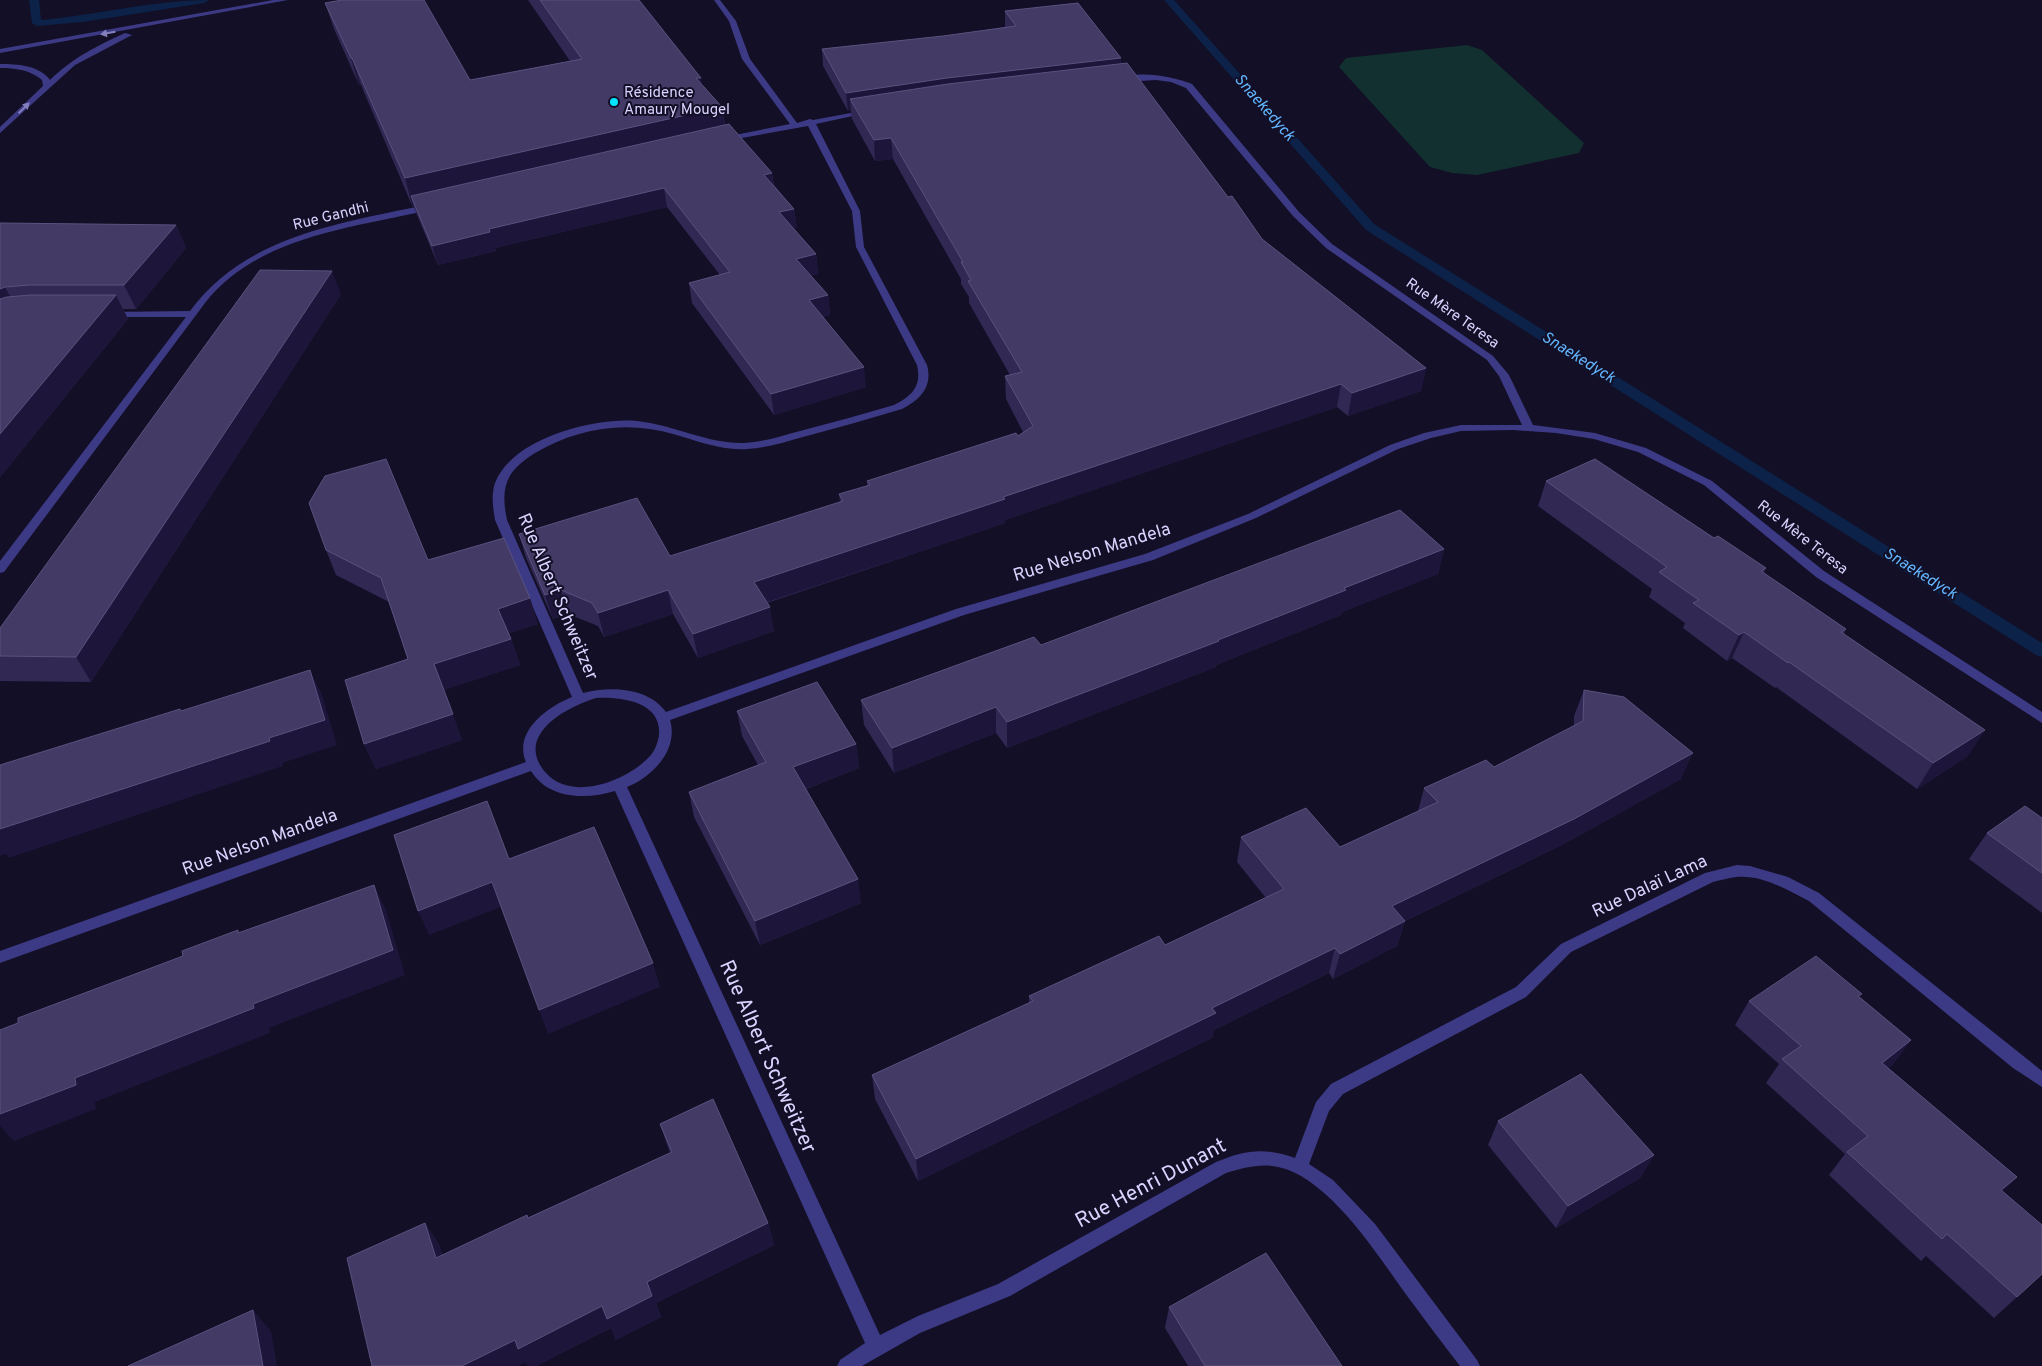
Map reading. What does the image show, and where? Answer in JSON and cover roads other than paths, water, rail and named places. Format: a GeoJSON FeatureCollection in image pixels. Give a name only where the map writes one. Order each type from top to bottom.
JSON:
{"type":"FeatureCollection","features":[{"type":"Feature","properties":{"kind":"street"},"geometry":{"type":"LineString","coordinates":[[0,51],[285,0]]}},
{"type":"Feature","properties":{"kind":"street"},"geometry":{"type":"LineString","coordinates":[[717,0],[732,21],[746,59],[794,124]]}},
{"type":"Feature","properties":{"kind":"street"},"geometry":{"type":"LineString","coordinates":[[0,131],[72,62],[100,47],[134,33],[190,17]]}},
{"type":"Feature","properties":{"kind":"street"},"geometry":{"type":"LineString","coordinates":[[0,66],[34,70],[46,79],[47,86]]}},
{"type":"Feature","properties":{"kind":"street","name":"Rue Mère Teresa"},"geometry":{"type":"LineString","coordinates":[[1115,80],[1160,77],[1176,80],[1189,86],[1296,214],[1329,246],[1490,358],[1504,375],[1529,428],[1576,432],[1612,441],[1642,450],[1694,475],[1735,503],[1820,574],[2042,718]]}},
{"type":"Feature","properties":{"kind":"street"},"geometry":{"type":"LineString","coordinates":[[716,141],[794,124],[879,110]]}},
{"type":"Feature","properties":{"kind":"street","name":"Rue Albert Schweitzer"},"geometry":{"type":"LineString","coordinates":[[579,698],[501,520],[497,495],[499,486],[505,476],[522,457],[545,443],[575,430],[591,426],[624,423],[672,430],[713,444],[729,446],[765,444],[898,407],[916,396],[925,381],[922,364],[860,247],[856,210],[810,121]]}},
{"type":"Feature","properties":{"kind":"street","name":"Rue Gandhi"},"geometry":{"type":"LineString","coordinates":[[0,569],[220,281],[246,263],[273,249],[316,234],[441,204]]}},
{"type":"Feature","properties":{"kind":"street"},"geometry":{"type":"LineString","coordinates":[[103,314],[193,314]]}},
{"type":"Feature","properties":{"kind":"street","name":"Rue Nelson Mandela"},"geometry":{"type":"LineString","coordinates":[[663,718],[960,612],[1149,557],[1252,516],[1410,441],[1461,428],[1529,428]]}},
{"type":"Feature","properties":{"kind":"street"},"geometry":{"type":"LineString","coordinates":[[604,694],[630,695],[650,704],[663,718],[666,730],[665,742],[655,761],[636,777],[619,785],[603,790],[570,791],[550,783],[539,775],[533,765],[530,748],[537,730],[557,709],[579,698],[604,694]]}},
{"type":"Feature","properties":{"kind":"street","name":"Rue Nelson Mandela"},"geometry":{"type":"LineString","coordinates":[[0,957],[533,765]]}},
{"type":"Feature","properties":{"kind":"street","name":"Rue Albert Schweitzer"},"geometry":{"type":"LineString","coordinates":[[619,785],[876,1347]]}},
{"type":"Feature","properties":{"kind":"street","name":"Rue Dalaï Lama"},"geometry":{"type":"LineString","coordinates":[[1300,1167],[1322,1107],[1337,1089],[1521,992],[1566,948],[1710,877],[1737,871],[1750,872],[1783,881],[1814,898],[2042,1080]]}},
{"type":"Feature","properties":{"kind":"street","name":"Rue Henri Dunant"},"geometry":{"type":"LineString","coordinates":[[846,1366],[876,1347],[924,1322],[1004,1290],[1236,1161],[1252,1157],[1268,1158],[1300,1167],[1332,1188],[1365,1223],[1471,1366]]}},
{"type":"Feature","properties":{"kind":"waterway","name":"Snaekedyck"},"geometry":{"type":"LineString","coordinates":[[34,0],[37,23],[83,19],[204,0]]}},
{"type":"Feature","properties":{"kind":"waterway","name":"Snaekedyck"},"geometry":{"type":"LineString","coordinates":[[1169,0],[1370,227],[2042,651]]}},
{"type":"Feature","properties":{"kind":"place","name":"Résidence Amaury Mougel"},"geometry":{"type":"Point","coordinates":[614,102]}}]}
